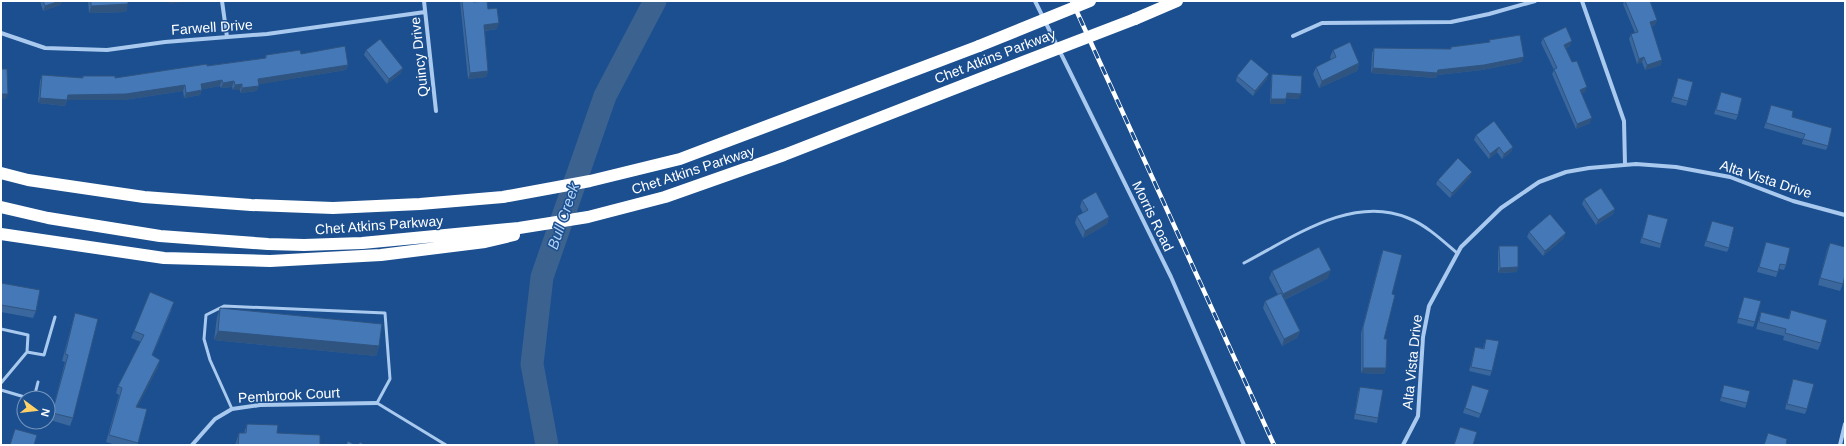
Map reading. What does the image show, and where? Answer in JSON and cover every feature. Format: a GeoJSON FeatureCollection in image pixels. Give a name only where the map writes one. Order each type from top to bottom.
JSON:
{"type":"FeatureCollection","features":[{"type":"Feature","properties":{"kind":"highway","name":"Chet Atkins Parkway"},"geometry":{"type":"LineString","coordinates":[[1,173],[28,180],[144,198],[251,205],[333,208],[420,204],[503,197],[590,181],[680,159],[979,46],[1090,1]]}},
{"type":"Feature","properties":{"kind":"highway","name":"Chet Atkins Parkway"},"geometry":{"type":"LineString","coordinates":[[1,207],[48,218],[160,236],[268,244],[304,245],[362,243],[471,233],[519,228],[588,217],[665,198],[784,155],[1135,19],[1177,1]]}},
{"type":"Feature","properties":{"kind":"highway"},"geometry":{"type":"LineString","coordinates":[[1,234],[172,258],[270,261],[381,255],[485,242],[588,217]]}},
{"type":"Feature","properties":{"kind":"street"},"geometry":{"type":"LineString","coordinates":[[222,1],[227,37]]}},
{"type":"Feature","properties":{"kind":"street","name":"Quincy Drive"},"geometry":{"type":"LineString","coordinates":[[424,1],[436,111]]}},
{"type":"Feature","properties":{"kind":"street","name":"Morris Road"},"geometry":{"type":"LineString","coordinates":[[1035,1],[1171,277],[1244,445]]}},
{"type":"Feature","properties":{"kind":"street"},"geometry":{"type":"LineString","coordinates":[[1293,36],[1322,23],[1451,22],[1489,14],[1535,1]]}},
{"type":"Feature","properties":{"kind":"street"},"geometry":{"type":"LineString","coordinates":[[1582,1],[1624,121],[1625,165]]}},
{"type":"Feature","properties":{"kind":"street","name":"Farwell Drive"},"geometry":{"type":"LineString","coordinates":[[1,33],[45,48],[107,50],[165,42],[267,34],[425,12]]}},
{"type":"Feature","properties":{"kind":"street","name":"Alta Vista Drive"},"geometry":{"type":"LineString","coordinates":[[1403,445],[1418,416],[1423,337],[1429,306],[1460,247],[1501,208],[1539,182],[1566,172],[1589,168],[1636,164],[1676,166],[1730,177],[1793,200],[1845,215]]}},
{"type":"Feature","properties":{"kind":"street","name":"Pembrook Court"},"geometry":{"type":"LineString","coordinates":[[192,445],[215,418],[232,409],[260,405],[377,403]]}},
{"type":"Feature","properties":{"kind":"street"},"geometry":{"type":"LineString","coordinates":[[1840,445],[1845,424]]}},
{"type":"Feature","properties":{"kind":"lane"},"geometry":{"type":"LineString","coordinates":[[1244,263],[1321,222],[1356,211],[1378,211],[1407,217],[1421,224],[1457,253]]}},
{"type":"Feature","properties":{"kind":"lane"},"geometry":{"type":"LineString","coordinates":[[232,409],[210,360],[204,339],[206,315],[224,306],[385,313],[390,379],[377,403],[446,445]]}},
{"type":"Feature","properties":{"kind":"lane"},"geometry":{"type":"LineString","coordinates":[[27,352],[44,355],[55,317]]}},
{"type":"Feature","properties":{"kind":"lane"},"geometry":{"type":"LineString","coordinates":[[1,329],[28,335],[27,352],[1,383]]}},
{"type":"Feature","properties":{"kind":"lane"},"geometry":{"type":"LineString","coordinates":[[36,390],[38,382]]}},
{"type":"Feature","properties":{"kind":"lane"},"geometry":{"type":"LineString","coordinates":[[1,390],[16,394]]}},
{"type":"Feature","properties":{"kind":"building"},"geometry":{"type":"Polygon","coordinates":[[[43,1],[60,1],[45,6],[43,1]]]}},
{"type":"Feature","properties":{"kind":"building"},"geometry":{"type":"Polygon","coordinates":[[[91,1],[128,1],[128,4],[91,6],[91,1]]]}},
{"type":"Feature","properties":{"kind":"building"},"geometry":{"type":"Polygon","coordinates":[[[462,1],[487,1],[488,9],[497,8],[499,23],[484,25],[488,71],[470,73],[462,1]]]}},
{"type":"Feature","properties":{"kind":"building"},"geometry":{"type":"Polygon","coordinates":[[[1625,1],[1650,1],[1657,20],[1650,22],[1662,60],[1647,65],[1644,57],[1639,59],[1631,34],[1638,32],[1625,1]]]}},
{"type":"Feature","properties":{"kind":"building"},"geometry":{"type":"Polygon","coordinates":[[[1566,27],[1572,41],[1564,45],[1572,62],[1577,61],[1587,87],[1580,90],[1592,118],[1577,124],[1554,69],[1557,68],[1543,38],[1566,27]]]}},
{"type":"Feature","properties":{"kind":"building"},"geometry":{"type":"Polygon","coordinates":[[[1520,35],[1524,57],[1484,65],[1438,70],[1437,73],[1373,68],[1374,48],[1451,49],[1451,47],[1490,42],[1489,40],[1520,35]]]}},
{"type":"Feature","properties":{"kind":"building"},"geometry":{"type":"Polygon","coordinates":[[[380,39],[403,68],[389,79],[366,50],[380,39]]]}},
{"type":"Feature","properties":{"kind":"building"},"geometry":{"type":"Polygon","coordinates":[[[1350,42],[1359,63],[1322,81],[1316,67],[1336,57],[1333,50],[1350,42]]]}},
{"type":"Feature","properties":{"kind":"building"},"geometry":{"type":"Polygon","coordinates":[[[345,46],[348,65],[258,79],[259,86],[242,88],[242,84],[235,85],[234,81],[223,83],[222,80],[201,84],[202,90],[186,93],[185,85],[126,94],[68,95],[67,100],[40,98],[42,75],[83,78],[83,76],[115,76],[115,78],[207,64],[207,66],[266,58],[266,55],[300,50],[301,54],[345,46]]]}},
{"type":"Feature","properties":{"kind":"building"},"geometry":{"type":"Polygon","coordinates":[[[1251,59],[1269,74],[1255,91],[1237,76],[1251,59]]]}},
{"type":"Feature","properties":{"kind":"building"},"geometry":{"type":"Polygon","coordinates":[[[1,69],[7,69],[8,94],[1,94],[1,69]]]}},
{"type":"Feature","properties":{"kind":"building"},"geometry":{"type":"Polygon","coordinates":[[[1272,74],[1302,76],[1301,94],[1287,93],[1286,99],[1271,99],[1272,74]]]}},
{"type":"Feature","properties":{"kind":"building"},"geometry":{"type":"Polygon","coordinates":[[[1678,78],[1693,82],[1688,101],[1673,97],[1678,78]]]}},
{"type":"Feature","properties":{"kind":"building"},"geometry":{"type":"Polygon","coordinates":[[[1721,92],[1742,98],[1738,115],[1716,110],[1721,92]]]}},
{"type":"Feature","properties":{"kind":"building"},"geometry":{"type":"Polygon","coordinates":[[[1771,105],[1793,111],[1792,117],[1832,128],[1828,146],[1803,139],[1805,134],[1766,123],[1771,105]]]}},
{"type":"Feature","properties":{"kind":"building"},"geometry":{"type":"Polygon","coordinates":[[[1494,121],[1513,147],[1504,154],[1499,147],[1490,154],[1476,135],[1494,121]]]}},
{"type":"Feature","properties":{"kind":"building"},"geometry":{"type":"Polygon","coordinates":[[[1458,158],[1472,172],[1452,193],[1438,180],[1458,158]]]}},
{"type":"Feature","properties":{"kind":"building"},"geometry":{"type":"Polygon","coordinates":[[[1601,188],[1615,209],[1598,220],[1584,199],[1601,188]]]}},
{"type":"Feature","properties":{"kind":"building"},"geometry":{"type":"Polygon","coordinates":[[[1096,192],[1109,217],[1085,231],[1077,216],[1088,210],[1082,200],[1096,192]]]}},
{"type":"Feature","properties":{"kind":"building"},"geometry":{"type":"Polygon","coordinates":[[[1550,214],[1566,233],[1545,251],[1529,232],[1550,214]]]}},
{"type":"Feature","properties":{"kind":"building"},"geometry":{"type":"Polygon","coordinates":[[[1648,214],[1668,219],[1661,244],[1642,238],[1648,214]]]}},
{"type":"Feature","properties":{"kind":"building"},"geometry":{"type":"Polygon","coordinates":[[[1712,221],[1734,227],[1729,248],[1706,241],[1712,221]]]}},
{"type":"Feature","properties":{"kind":"building"},"geometry":{"type":"Polygon","coordinates":[[[1766,242],[1790,248],[1786,265],[1780,264],[1778,272],[1759,267],[1766,242]]]}},
{"type":"Feature","properties":{"kind":"building"},"geometry":{"type":"Polygon","coordinates":[[[1830,243],[1845,247],[1845,275],[1843,284],[1820,278],[1830,243]]]}},
{"type":"Feature","properties":{"kind":"building"},"geometry":{"type":"Polygon","coordinates":[[[1499,246],[1518,246],[1518,267],[1500,268],[1499,246]]]}},
{"type":"Feature","properties":{"kind":"building"},"geometry":{"type":"Polygon","coordinates":[[[1319,247],[1331,270],[1283,294],[1272,271],[1319,247]]]}},
{"type":"Feature","properties":{"kind":"building"},"geometry":{"type":"Polygon","coordinates":[[[1383,250],[1402,255],[1392,294],[1395,295],[1384,339],[1387,339],[1386,368],[1363,368],[1363,327],[1383,250]]]}},
{"type":"Feature","properties":{"kind":"building"},"geometry":{"type":"Polygon","coordinates":[[[1,283],[40,290],[36,311],[1,305],[1,283]]]}},
{"type":"Feature","properties":{"kind":"building"},"geometry":{"type":"Polygon","coordinates":[[[150,292],[174,302],[152,355],[160,360],[136,407],[147,409],[138,443],[109,435],[122,388],[118,386],[144,335],[134,331],[150,292]]]}},
{"type":"Feature","properties":{"kind":"building"},"geometry":{"type":"Polygon","coordinates":[[[1281,293],[1300,331],[1284,339],[1265,301],[1281,293]]]}},
{"type":"Feature","properties":{"kind":"building"},"geometry":{"type":"Polygon","coordinates":[[[1744,297],[1761,301],[1755,322],[1738,318],[1744,297]]]}},
{"type":"Feature","properties":{"kind":"building"},"geometry":{"type":"Polygon","coordinates":[[[220,308],[382,324],[379,346],[218,331],[220,308]]]}},
{"type":"Feature","properties":{"kind":"building"},"geometry":{"type":"Polygon","coordinates":[[[1791,310],[1827,320],[1821,343],[1785,333],[1786,329],[1759,322],[1761,312],[1789,319],[1791,310]]]}},
{"type":"Feature","properties":{"kind":"building"},"geometry":{"type":"Polygon","coordinates":[[[75,313],[98,319],[73,418],[56,414],[56,398],[68,355],[65,354],[75,313]]]}},
{"type":"Feature","properties":{"kind":"building"},"geometry":{"type":"Polygon","coordinates":[[[1486,339],[1499,341],[1492,371],[1471,367],[1475,347],[1484,349],[1486,339]]]}},
{"type":"Feature","properties":{"kind":"building"},"geometry":{"type":"Polygon","coordinates":[[[1793,379],[1814,384],[1807,409],[1787,404],[1793,379]]]}},
{"type":"Feature","properties":{"kind":"building"},"geometry":{"type":"Polygon","coordinates":[[[1472,385],[1489,390],[1481,414],[1465,408],[1472,385]]]}},
{"type":"Feature","properties":{"kind":"building"},"geometry":{"type":"Polygon","coordinates":[[[1724,385],[1750,391],[1747,403],[1721,397],[1724,385]]]}},
{"type":"Feature","properties":{"kind":"building"},"geometry":{"type":"Polygon","coordinates":[[[1360,387],[1383,390],[1378,418],[1355,414],[1360,387]]]}},
{"type":"Feature","properties":{"kind":"building"},"geometry":{"type":"Polygon","coordinates":[[[247,424],[278,425],[277,433],[320,435],[320,444],[329,445],[238,445],[239,433],[246,433],[247,424]]]}},
{"type":"Feature","properties":{"kind":"building"},"geometry":{"type":"Polygon","coordinates":[[[1460,427],[1477,432],[1473,445],[1454,445],[1460,427]]]}},
{"type":"Feature","properties":{"kind":"building"},"geometry":{"type":"Polygon","coordinates":[[[15,429],[37,435],[34,445],[10,445],[15,429]]]}},
{"type":"Feature","properties":{"kind":"building"},"geometry":{"type":"Polygon","coordinates":[[[1768,433],[1787,439],[1786,445],[1764,445],[1768,433]]]}},
{"type":"Feature","properties":{"kind":"building"},"geometry":{"type":"Polygon","coordinates":[[[348,441],[355,445],[346,445],[348,441]]]}},
{"type":"Feature","properties":{"kind":"building"},"geometry":{"type":"Polygon","coordinates":[[[360,442],[365,445],[358,445],[360,442]]]}},
{"type":"Feature","properties":{"kind":"waterway","name":"Bull Creek"},"geometry":{"type":"LineString","coordinates":[[547,445],[532,364],[542,277],[605,96],[655,1]]}},
{"type":"Feature","properties":{"kind":"railway"},"geometry":{"type":"LineString","coordinates":[[1072,1],[1274,445]]}}]}
